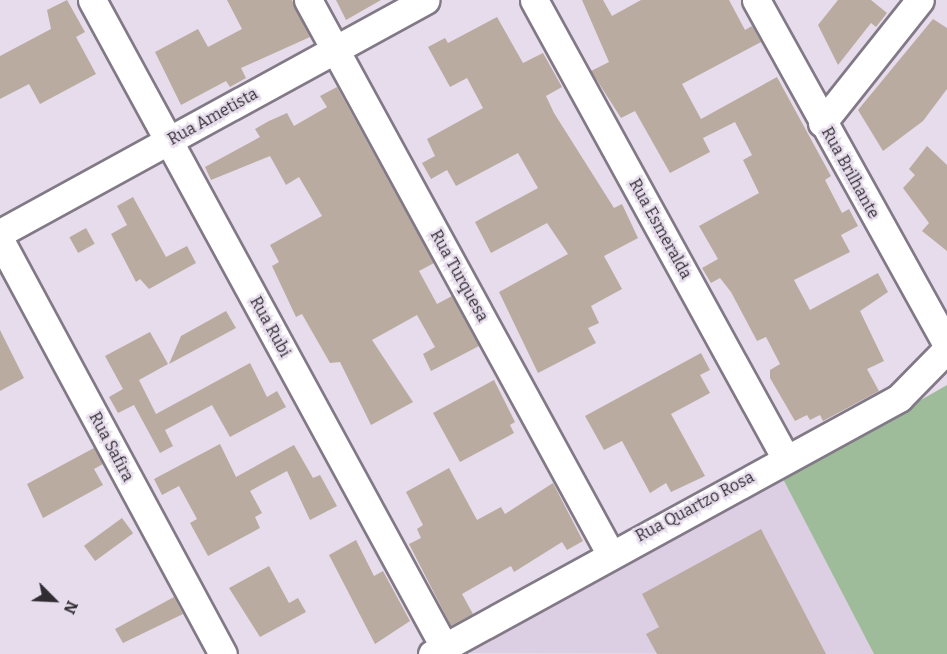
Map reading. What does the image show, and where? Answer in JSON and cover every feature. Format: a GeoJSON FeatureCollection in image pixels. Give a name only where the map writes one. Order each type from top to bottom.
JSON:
{"type":"FeatureCollection","features":[{"type":"Feature","properties":{"kind":"street","name":"Rua Rubi"},"geometry":{"type":"LineString","coordinates":[[92,0],[442,652]]}},
{"type":"Feature","properties":{"kind":"street","name":"Rua Turquesa"},"geometry":{"type":"LineString","coordinates":[[308,0],[610,553]]}},
{"type":"Feature","properties":{"kind":"street","name":"Rua Ametista"},"geometry":{"type":"LineString","coordinates":[[0,233],[425,0]]}},
{"type":"Feature","properties":{"kind":"street","name":"Rua Esmeralda"},"geometry":{"type":"LineString","coordinates":[[534,0],[786,459]]}},
{"type":"Feature","properties":{"kind":"street","name":"Rua Brilhante"},"geometry":{"type":"LineString","coordinates":[[756,0],[947,347]]}},
{"type":"Feature","properties":{"kind":"street"},"geometry":{"type":"LineString","coordinates":[[822,123],[920,0]]}},
{"type":"Feature","properties":{"kind":"street","name":"Rua Safira"},"geometry":{"type":"LineString","coordinates":[[0,240],[223,654]]}},
{"type":"Feature","properties":{"kind":"street","name":"Rua Quartzo Rosa"},"geometry":{"type":"LineString","coordinates":[[442,652],[610,553],[898,398],[947,347]]}},
{"type":"Feature","properties":{"kind":"shaded area"},"geometry":{"type":"Polygon","coordinates":[[[783,479],[874,654],[465,653],[783,479]]]}},
{"type":"Feature","properties":{"kind":"green space"},"geometry":{"type":"Polygon","coordinates":[[[947,385],[947,654],[874,654],[783,479],[947,385]]]}},
{"type":"Feature","properties":{"kind":"building"},"geometry":{"type":"Polygon","coordinates":[[[67,0],[85,32],[76,37],[96,74],[40,104],[29,84],[0,99],[0,56],[51,29],[47,10],[67,0]]]}},
{"type":"Feature","properties":{"kind":"building"},"geometry":{"type":"Polygon","coordinates":[[[227,0],[292,0],[310,37],[241,68],[246,78],[230,87],[226,81],[181,105],[155,52],[198,29],[208,47],[242,29],[227,0]]]}},
{"type":"Feature","properties":{"kind":"building"},"geometry":{"type":"Polygon","coordinates":[[[336,0],[381,0],[346,20],[336,0]]]}},
{"type":"Feature","properties":{"kind":"building"},"geometry":{"type":"Polygon","coordinates":[[[582,0],[603,0],[612,16],[641,0],[729,0],[745,30],[752,26],[761,42],[682,84],[701,119],[777,77],[831,176],[825,180],[842,213],[849,209],[858,226],[841,235],[850,252],[794,280],[810,310],[878,273],[888,292],[860,311],[884,361],[867,369],[879,391],[823,421],[820,415],[810,420],[807,415],[795,421],[770,378],[770,370],[780,364],[766,337],[757,341],[731,292],[720,278],[711,283],[702,268],[718,259],[699,226],[759,193],[743,160],[752,155],[735,122],[703,138],[710,152],[670,173],[635,111],[621,118],[591,71],[609,62],[582,0]]]}},
{"type":"Feature","properties":{"kind":"building"},"geometry":{"type":"Polygon","coordinates":[[[838,0],[871,0],[887,13],[876,27],[871,23],[838,65],[818,25],[838,0]]]}},
{"type":"Feature","properties":{"kind":"building"},"geometry":{"type":"Polygon","coordinates":[[[497,17],[523,63],[543,53],[562,87],[546,96],[554,113],[614,208],[622,204],[638,238],[604,256],[622,289],[591,306],[599,323],[588,328],[596,343],[538,373],[499,292],[568,254],[547,223],[491,253],[475,222],[538,188],[518,153],[456,186],[447,170],[431,179],[422,163],[435,156],[427,139],[483,108],[467,78],[450,87],[428,47],[445,38],[448,43],[497,17]]]}},
{"type":"Feature","properties":{"kind":"building"},"geometry":{"type":"Polygon","coordinates":[[[933,19],[947,28],[947,89],[923,121],[883,151],[858,110],[933,19]]]}},
{"type":"Feature","properties":{"kind":"building"},"geometry":{"type":"Polygon","coordinates":[[[337,87],[434,263],[419,271],[437,304],[452,296],[479,346],[431,371],[423,354],[435,347],[417,315],[372,340],[413,402],[371,425],[340,362],[330,363],[302,314],[296,317],[272,266],[279,262],[270,245],[322,216],[299,177],[286,185],[270,156],[211,180],[205,167],[260,137],[255,129],[269,121],[287,113],[294,126],[327,107],[320,96],[337,87]]]}},
{"type":"Feature","properties":{"kind":"building"},"geometry":{"type":"Polygon","coordinates":[[[927,146],[947,165],[947,251],[922,231],[929,223],[903,188],[915,175],[909,169],[927,146]]]}},
{"type":"Feature","properties":{"kind":"building"},"geometry":{"type":"Polygon","coordinates":[[[133,197],[166,257],[187,246],[196,263],[149,289],[140,279],[136,282],[111,234],[127,225],[117,206],[133,197]]]}},
{"type":"Feature","properties":{"kind":"building"},"geometry":{"type":"Polygon","coordinates":[[[86,228],[95,244],[78,253],[69,237],[86,228]]]}},
{"type":"Feature","properties":{"kind":"building"},"geometry":{"type":"Polygon","coordinates":[[[226,311],[236,328],[169,364],[181,336],[226,311]]]}},
{"type":"Feature","properties":{"kind":"building"},"geometry":{"type":"Polygon","coordinates":[[[0,330],[24,378],[0,391],[0,330]]]}},
{"type":"Feature","properties":{"kind":"building"},"geometry":{"type":"Polygon","coordinates":[[[150,332],[168,364],[139,380],[156,414],[250,363],[267,397],[277,391],[286,407],[230,437],[212,405],[165,430],[173,446],[160,453],[134,405],[118,413],[109,397],[123,389],[105,356],[150,332]]]}},
{"type":"Feature","properties":{"kind":"building"},"geometry":{"type":"Polygon","coordinates":[[[701,353],[710,370],[700,375],[710,393],[671,414],[705,476],[671,492],[666,483],[650,493],[622,441],[604,450],[585,416],[701,353]]]}},
{"type":"Feature","properties":{"kind":"building"},"geometry":{"type":"Polygon","coordinates":[[[494,380],[515,422],[510,425],[514,433],[460,462],[433,413],[494,380]]]}},
{"type":"Feature","properties":{"kind":"building"},"geometry":{"type":"Polygon","coordinates":[[[220,444],[236,477],[294,445],[313,478],[320,475],[337,506],[310,520],[287,471],[250,491],[262,513],[255,517],[260,528],[208,556],[190,523],[197,519],[179,486],[162,495],[154,479],[220,444]]]}},
{"type":"Feature","properties":{"kind":"building"},"geometry":{"type":"Polygon","coordinates":[[[94,448],[103,464],[94,469],[103,485],[43,518],[27,484],[94,448]]]}},
{"type":"Feature","properties":{"kind":"building"},"geometry":{"type":"Polygon","coordinates":[[[449,468],[477,520],[501,507],[505,514],[553,483],[583,541],[567,550],[562,542],[514,572],[511,566],[462,594],[473,614],[451,626],[409,544],[421,538],[417,529],[423,525],[406,492],[449,468]]]}},
{"type":"Feature","properties":{"kind":"building"},"geometry":{"type":"Polygon","coordinates":[[[122,518],[133,533],[95,561],[84,546],[122,518]]]}},
{"type":"Feature","properties":{"kind":"building"},"geometry":{"type":"Polygon","coordinates":[[[761,529],[826,654],[657,654],[646,634],[659,627],[642,594],[761,529]]]}},
{"type":"Feature","properties":{"kind":"building"},"geometry":{"type":"Polygon","coordinates":[[[356,540],[374,576],[383,571],[410,621],[375,644],[329,555],[356,540]]]}},
{"type":"Feature","properties":{"kind":"building"},"geometry":{"type":"Polygon","coordinates":[[[269,566],[289,603],[298,598],[306,612],[260,637],[229,588],[269,566]]]}},
{"type":"Feature","properties":{"kind":"building"},"geometry":{"type":"Polygon","coordinates":[[[174,597],[183,614],[123,643],[115,629],[174,597]]]}}]}
